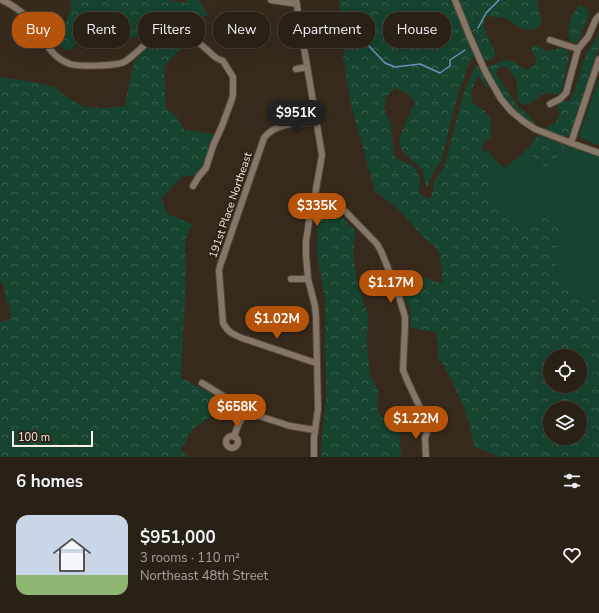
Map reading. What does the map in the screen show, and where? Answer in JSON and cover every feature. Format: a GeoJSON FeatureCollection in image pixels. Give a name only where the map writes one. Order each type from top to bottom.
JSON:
{"type":"FeatureCollection","features":[{"type":"Feature","properties":{"kind":"street"},"geometry":{"type":"LineString","coordinates":[[2,0],[22,12],[34,25],[48,48],[61,59],[71,64],[107,65],[123,63],[161,31],[172,27],[181,29],[206,48],[215,58],[224,61],[233,77],[232,99],[213,146],[206,168],[193,186]]}},
{"type":"Feature","properties":{"kind":"street"},"geometry":{"type":"LineString","coordinates":[[271,0],[296,2],[298,12]]}},
{"type":"Feature","properties":{"kind":"street"},"geometry":{"type":"LineString","coordinates":[[455,0],[483,67],[501,99],[512,112],[535,128],[599,153]]}},
{"type":"Feature","properties":{"kind":"street"},"geometry":{"type":"LineString","coordinates":[[550,104],[560,99],[566,93],[578,49],[588,37],[596,19],[599,16]]}},
{"type":"Feature","properties":{"kind":"street"},"geometry":{"type":"LineString","coordinates":[[550,40],[578,49]]}},
{"type":"Feature","properties":{"kind":"street"},"geometry":{"type":"LineString","coordinates":[[304,48],[322,155],[306,241],[308,279],[315,306],[316,317],[318,408],[314,438],[314,457]]}},
{"type":"Feature","properties":{"kind":"street"},"geometry":{"type":"LineString","coordinates":[[571,143],[599,59]]}},
{"type":"Feature","properties":{"kind":"street"},"geometry":{"type":"LineString","coordinates":[[296,69],[307,67]]}},
{"type":"Feature","properties":{"kind":"street","name":"191st Place Northeast"},"geometry":{"type":"LineString","coordinates":[[316,362],[242,338],[232,334],[226,329],[222,323],[219,271],[264,138],[271,131],[280,126],[317,122]]}},
{"type":"Feature","properties":{"kind":"street"},"geometry":{"type":"LineString","coordinates":[[315,195],[335,203],[346,212],[377,244],[381,251],[397,290],[405,317],[403,370],[430,427],[425,438],[426,457]]}},
{"type":"Feature","properties":{"kind":"street"},"geometry":{"type":"LineString","coordinates":[[291,279],[308,279]]}},
{"type":"Feature","properties":{"kind":"street"},"geometry":{"type":"LineString","coordinates":[[202,383],[238,405],[247,414]]}},
{"type":"Feature","properties":{"kind":"street"},"geometry":{"type":"LineString","coordinates":[[234,437],[242,418],[247,414],[258,415],[290,426],[315,430]]}},
{"type":"Feature","properties":{"kind":"green space"},"geometry":{"type":"Polygon","coordinates":[[[70,0],[167,0],[186,3],[187,0],[199,0],[208,15],[205,16],[205,12],[138,12],[138,35],[130,39],[130,12],[73,12],[73,48],[72,50],[66,50],[63,48],[65,48],[65,24],[72,7],[70,0]]]}},
{"type":"Feature","properties":{"kind":"green space"},"geometry":{"type":"Polygon","coordinates":[[[339,0],[451,0],[474,54],[457,98],[441,162],[433,173],[428,186],[426,187],[422,171],[402,151],[400,143],[403,128],[415,102],[408,94],[395,88],[386,97],[384,109],[391,125],[394,155],[397,159],[412,165],[417,171],[420,180],[419,192],[424,197],[429,199],[432,195],[434,182],[444,167],[463,95],[474,68],[477,66],[481,69],[489,87],[486,87],[480,77],[478,77],[472,89],[472,103],[487,113],[491,120],[491,138],[485,142],[482,149],[485,160],[493,175],[490,185],[492,196],[504,209],[518,214],[520,228],[531,227],[541,212],[556,214],[563,224],[561,239],[554,253],[557,268],[578,296],[593,299],[599,303],[599,457],[500,457],[474,447],[470,426],[464,407],[447,371],[438,357],[437,332],[411,328],[410,311],[404,292],[423,277],[443,284],[439,250],[425,239],[399,210],[375,191],[351,105],[343,56],[345,48],[375,48],[375,12],[341,12],[339,0]]]}},
{"type":"Feature","properties":{"kind":"green space"},"geometry":{"type":"Polygon","coordinates":[[[459,0],[537,0],[542,23],[534,30],[521,28],[505,18],[486,16],[483,24],[496,54],[493,59],[485,61],[459,0]]]}},
{"type":"Feature","properties":{"kind":"green space"},"geometry":{"type":"Polygon","coordinates":[[[580,5],[587,8],[589,14],[579,40],[576,43],[570,41],[568,32],[574,12],[580,5]]]}},
{"type":"Feature","properties":{"kind":"green space"},"geometry":{"type":"Polygon","coordinates":[[[599,32],[599,47],[569,135],[561,136],[549,132],[534,126],[522,118],[511,108],[502,96],[489,74],[488,67],[506,60],[514,62],[526,70],[534,66],[537,59],[531,49],[534,45],[548,51],[561,48],[569,51],[569,59],[561,92],[555,95],[546,92],[531,103],[523,105],[518,100],[517,81],[508,68],[502,66],[497,69],[496,74],[519,108],[529,115],[537,126],[546,128],[556,122],[560,114],[557,106],[560,102],[569,101],[572,97],[584,60],[599,32]]]}},
{"type":"Feature","properties":{"kind":"green space"},"geometry":{"type":"Polygon","coordinates":[[[147,48],[182,48],[164,67],[166,108],[176,116],[184,130],[215,134],[204,166],[196,174],[182,177],[161,199],[168,214],[192,224],[185,241],[186,276],[181,378],[212,394],[219,411],[191,430],[181,451],[190,457],[0,457],[0,322],[12,318],[2,283],[0,281],[0,77],[39,83],[56,88],[65,96],[84,107],[105,108],[125,106],[135,60],[147,48]]]}},
{"type":"Feature","properties":{"kind":"green space"},"geometry":{"type":"Polygon","coordinates":[[[599,78],[599,145],[579,136],[599,78]]]}},
{"type":"Feature","properties":{"kind":"green space"},"geometry":{"type":"Polygon","coordinates":[[[538,135],[566,145],[559,157],[550,160],[546,168],[534,159],[529,147],[538,135]]]}},
{"type":"Feature","properties":{"kind":"green space"},"geometry":{"type":"Polygon","coordinates":[[[566,145],[599,157],[599,303],[593,299],[578,296],[557,268],[554,253],[561,239],[541,212],[531,227],[520,228],[518,214],[504,209],[492,196],[490,185],[493,175],[485,160],[484,152],[488,150],[504,168],[529,147],[530,154],[539,164],[559,157],[566,145]]]}},
{"type":"Feature","properties":{"kind":"green space"},"geometry":{"type":"Polygon","coordinates":[[[328,208],[338,214],[356,231],[353,254],[358,285],[368,314],[367,345],[370,375],[378,390],[377,411],[389,425],[399,429],[401,457],[322,457],[321,453],[326,399],[325,301],[317,253],[318,219],[322,209],[328,208]]]}},
{"type":"Feature","properties":{"kind":"waterway"},"geometry":{"type":"LineString","coordinates":[[478,28],[486,13],[499,0]]}},
{"type":"Feature","properties":{"kind":"waterway"},"geometry":{"type":"LineString","coordinates":[[371,48],[385,63],[395,67],[420,64],[440,73],[450,66],[450,60],[465,50]]}}]}
